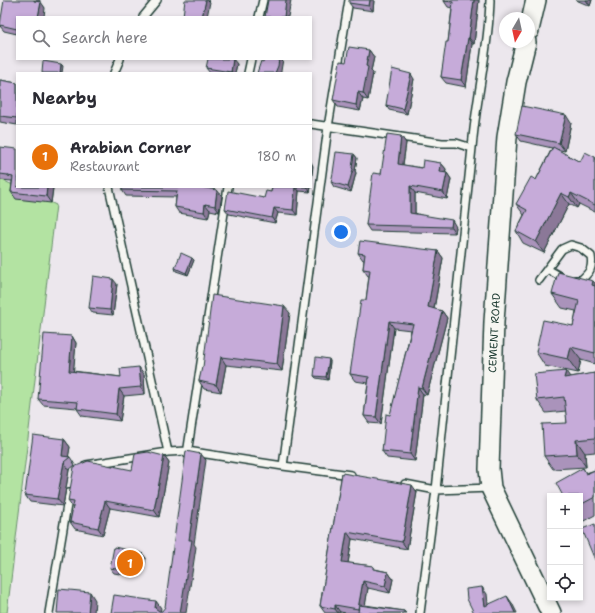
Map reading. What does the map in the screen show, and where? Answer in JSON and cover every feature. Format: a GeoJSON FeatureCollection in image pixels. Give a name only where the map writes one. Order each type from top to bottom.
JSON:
{"type":"FeatureCollection","features":[{"type":"Feature","properties":{"kind":"main road"},"geometry":{"type":"LineString","coordinates":[[533,12],[536,0]]}},
{"type":"Feature","properties":{"kind":"main road","name":"CEMENT ROAD"},"geometry":{"type":"LineString","coordinates":[[524,48],[516,82],[507,137],[494,322],[489,469],[491,488],[551,613]]}},
{"type":"Feature","properties":{"kind":"lane"},"geometry":{"type":"LineString","coordinates":[[144,16],[157,0]]}},
{"type":"Feature","properties":{"kind":"lane"},"geometry":{"type":"LineString","coordinates":[[259,16],[263,0]]}},
{"type":"Feature","properties":{"kind":"lane"},"geometry":{"type":"LineString","coordinates":[[283,466],[328,127],[349,0]]}},
{"type":"Feature","properties":{"kind":"lane"},"geometry":{"type":"LineString","coordinates":[[420,613],[436,490],[474,121],[490,18],[490,0]]}},
{"type":"Feature","properties":{"kind":"lane"},"geometry":{"type":"LineString","coordinates":[[114,72],[120,60]]}},
{"type":"Feature","properties":{"kind":"lane"},"geometry":{"type":"LineString","coordinates":[[248,72],[251,60]]}},
{"type":"Feature","properties":{"kind":"lane"},"geometry":{"type":"LineString","coordinates":[[312,124],[442,143],[456,143],[472,148]]}},
{"type":"Feature","properties":{"kind":"lane"},"geometry":{"type":"LineString","coordinates":[[109,188],[168,452]]}},
{"type":"Feature","properties":{"kind":"lane"},"geometry":{"type":"LineString","coordinates":[[186,455],[228,188]]}},
{"type":"Feature","properties":{"kind":"lane"},"geometry":{"type":"LineString","coordinates":[[539,280],[547,269],[562,249],[571,245],[581,248],[591,256],[592,263],[589,272],[581,280],[568,280],[547,269]]}},
{"type":"Feature","properties":{"kind":"lane"},"geometry":{"type":"LineString","coordinates":[[80,467],[89,464],[168,452],[362,477]]}},
{"type":"Feature","properties":{"kind":"lane"},"geometry":{"type":"LineString","coordinates":[[49,613],[71,482]]}},
{"type":"Feature","properties":{"kind":"lane"},"geometry":{"type":"LineString","coordinates":[[401,483],[436,490],[491,488]]}},
{"type":"Feature","properties":{"kind":"green space"},"geometry":{"type":"Polygon","coordinates":[[[0,179],[16,186],[16,188],[19,188],[56,205],[7,613],[0,613],[0,179]]]}},
{"type":"Feature","properties":{"kind":"building"},"geometry":{"type":"Polygon","coordinates":[[[4,0],[34,0],[41,2],[38,16],[16,16],[16,29],[0,25],[4,0]]]}},
{"type":"Feature","properties":{"kind":"building"},"geometry":{"type":"Polygon","coordinates":[[[185,0],[206,0],[202,16],[183,16],[185,0]]]}},
{"type":"Feature","properties":{"kind":"building"},"geometry":{"type":"Polygon","coordinates":[[[268,0],[286,0],[284,16],[265,16],[268,0]]]}},
{"type":"Feature","properties":{"kind":"building"},"geometry":{"type":"Polygon","coordinates":[[[349,0],[370,0],[369,6],[349,3],[349,0]]]}},
{"type":"Feature","properties":{"kind":"building"},"geometry":{"type":"Polygon","coordinates":[[[444,0],[474,0],[461,80],[441,77],[446,42],[448,42],[453,2],[444,0]]]}},
{"type":"Feature","properties":{"kind":"building"},"geometry":{"type":"Polygon","coordinates":[[[349,47],[369,50],[366,66],[368,67],[363,93],[358,92],[356,105],[333,100],[340,61],[346,62],[349,47]]]}},
{"type":"Feature","properties":{"kind":"building"},"geometry":{"type":"Polygon","coordinates":[[[208,60],[233,60],[231,72],[206,68],[208,60]]]}},
{"type":"Feature","properties":{"kind":"building"},"geometry":{"type":"Polygon","coordinates":[[[264,60],[279,60],[275,72],[257,72],[261,61],[263,62],[264,60]]]}},
{"type":"Feature","properties":{"kind":"building"},"geometry":{"type":"Polygon","coordinates":[[[43,61],[61,64],[60,72],[42,72],[43,61]]]}},
{"type":"Feature","properties":{"kind":"building"},"geometry":{"type":"Polygon","coordinates":[[[392,69],[411,74],[403,109],[386,105],[392,69]]]}},
{"type":"Feature","properties":{"kind":"building"},"geometry":{"type":"Polygon","coordinates":[[[0,80],[16,83],[16,118],[0,116],[0,80]]]}},
{"type":"Feature","properties":{"kind":"building"},"geometry":{"type":"Polygon","coordinates":[[[522,106],[566,115],[559,143],[516,134],[522,106]]]}},
{"type":"Feature","properties":{"kind":"building"},"geometry":{"type":"Polygon","coordinates":[[[387,134],[401,136],[398,164],[422,168],[423,160],[441,163],[440,172],[447,173],[443,192],[410,186],[410,213],[452,220],[451,227],[366,225],[373,173],[381,174],[387,134]]]}},
{"type":"Feature","properties":{"kind":"building"},"geometry":{"type":"Polygon","coordinates":[[[0,147],[16,149],[16,188],[47,188],[46,196],[11,192],[13,177],[0,174],[0,147]]]}},
{"type":"Feature","properties":{"kind":"building"},"geometry":{"type":"Polygon","coordinates":[[[553,147],[580,162],[585,152],[595,157],[595,205],[571,193],[569,197],[561,193],[536,242],[516,231],[527,210],[516,204],[531,177],[536,180],[553,147]]]}},
{"type":"Feature","properties":{"kind":"building"},"geometry":{"type":"Polygon","coordinates":[[[336,152],[354,154],[353,169],[348,187],[331,182],[336,152]]]}},
{"type":"Feature","properties":{"kind":"building"},"geometry":{"type":"Polygon","coordinates":[[[122,188],[206,188],[217,190],[215,206],[205,204],[204,212],[175,207],[177,191],[122,190],[122,188]]]}},
{"type":"Feature","properties":{"kind":"building"},"geometry":{"type":"Polygon","coordinates":[[[272,188],[295,188],[293,210],[274,208],[272,218],[225,209],[228,191],[264,198],[266,191],[271,192],[272,188]]]}},
{"type":"Feature","properties":{"kind":"building"},"geometry":{"type":"Polygon","coordinates":[[[360,241],[438,251],[428,307],[442,311],[422,388],[418,387],[410,454],[382,451],[386,414],[390,415],[413,324],[389,321],[376,417],[364,416],[369,377],[350,374],[361,300],[366,300],[370,270],[363,269],[365,254],[358,253],[360,241]]]}},
{"type":"Feature","properties":{"kind":"building"},"geometry":{"type":"Polygon","coordinates":[[[181,253],[192,258],[186,273],[175,268],[181,253]]]}},
{"type":"Feature","properties":{"kind":"building"},"geometry":{"type":"Polygon","coordinates":[[[558,272],[593,281],[592,285],[595,286],[595,353],[571,347],[568,359],[536,352],[543,320],[573,326],[579,301],[552,294],[558,272]]]}},
{"type":"Feature","properties":{"kind":"building"},"geometry":{"type":"Polygon","coordinates":[[[93,276],[113,279],[110,310],[89,308],[93,276]]]}},
{"type":"Feature","properties":{"kind":"building"},"geometry":{"type":"Polygon","coordinates":[[[212,295],[284,306],[277,364],[221,357],[216,385],[199,381],[203,367],[212,295]]]}},
{"type":"Feature","properties":{"kind":"building"},"geometry":{"type":"Polygon","coordinates":[[[44,334],[72,336],[69,371],[121,377],[120,369],[139,367],[141,387],[119,389],[116,414],[77,409],[78,402],[38,399],[44,334]]]}},
{"type":"Feature","properties":{"kind":"building"},"geometry":{"type":"Polygon","coordinates":[[[316,357],[329,359],[326,377],[314,376],[316,357]]]}},
{"type":"Feature","properties":{"kind":"building"},"geometry":{"type":"Polygon","coordinates":[[[566,371],[564,378],[595,373],[595,438],[576,440],[577,454],[544,456],[542,424],[567,423],[564,397],[537,400],[534,374],[566,371]]]}},
{"type":"Feature","properties":{"kind":"building"},"geometry":{"type":"Polygon","coordinates":[[[33,435],[64,439],[62,456],[70,457],[64,462],[57,499],[25,495],[33,435]]]}},
{"type":"Feature","properties":{"kind":"building"},"geometry":{"type":"Polygon","coordinates":[[[186,451],[201,454],[189,540],[192,540],[180,613],[111,613],[114,595],[156,601],[155,608],[159,611],[162,611],[165,607],[186,451]]]}},
{"type":"Feature","properties":{"kind":"building"},"geometry":{"type":"Polygon","coordinates":[[[148,452],[164,456],[154,510],[105,501],[98,528],[70,522],[74,502],[68,501],[74,467],[88,461],[132,470],[135,454],[148,452]]]}},
{"type":"Feature","properties":{"kind":"building"},"geometry":{"type":"Polygon","coordinates":[[[583,468],[586,474],[595,470],[595,497],[583,503],[583,493],[561,493],[556,483],[583,468]]]}},
{"type":"Feature","properties":{"kind":"building"},"geometry":{"type":"Polygon","coordinates":[[[342,473],[412,485],[402,542],[347,532],[342,562],[373,566],[373,569],[388,572],[385,586],[363,581],[358,609],[335,605],[335,609],[320,606],[342,473]]]}},
{"type":"Feature","properties":{"kind":"building"},"geometry":{"type":"Polygon","coordinates":[[[595,524],[595,560],[583,531],[583,529],[595,524]]]}},
{"type":"Feature","properties":{"kind":"building"},"geometry":{"type":"Polygon","coordinates":[[[114,547],[142,553],[140,566],[129,564],[128,571],[110,568],[114,547]]]}},
{"type":"Feature","properties":{"kind":"building"},"geometry":{"type":"Polygon","coordinates":[[[482,587],[485,606],[507,596],[515,613],[474,613],[467,599],[466,589],[482,587]]]}},
{"type":"Feature","properties":{"kind":"building"},"geometry":{"type":"Polygon","coordinates":[[[59,589],[90,592],[88,613],[57,613],[59,589]]]}},
{"type":"Feature","properties":{"kind":"building"},"geometry":{"type":"Polygon","coordinates":[[[359,605],[404,611],[404,613],[358,613],[359,605]]]}},
{"type":"Feature","properties":{"kind":"place","name":"Arabian Corner"},"geometry":{"type":"Point","coordinates":[130,563]}}]}
